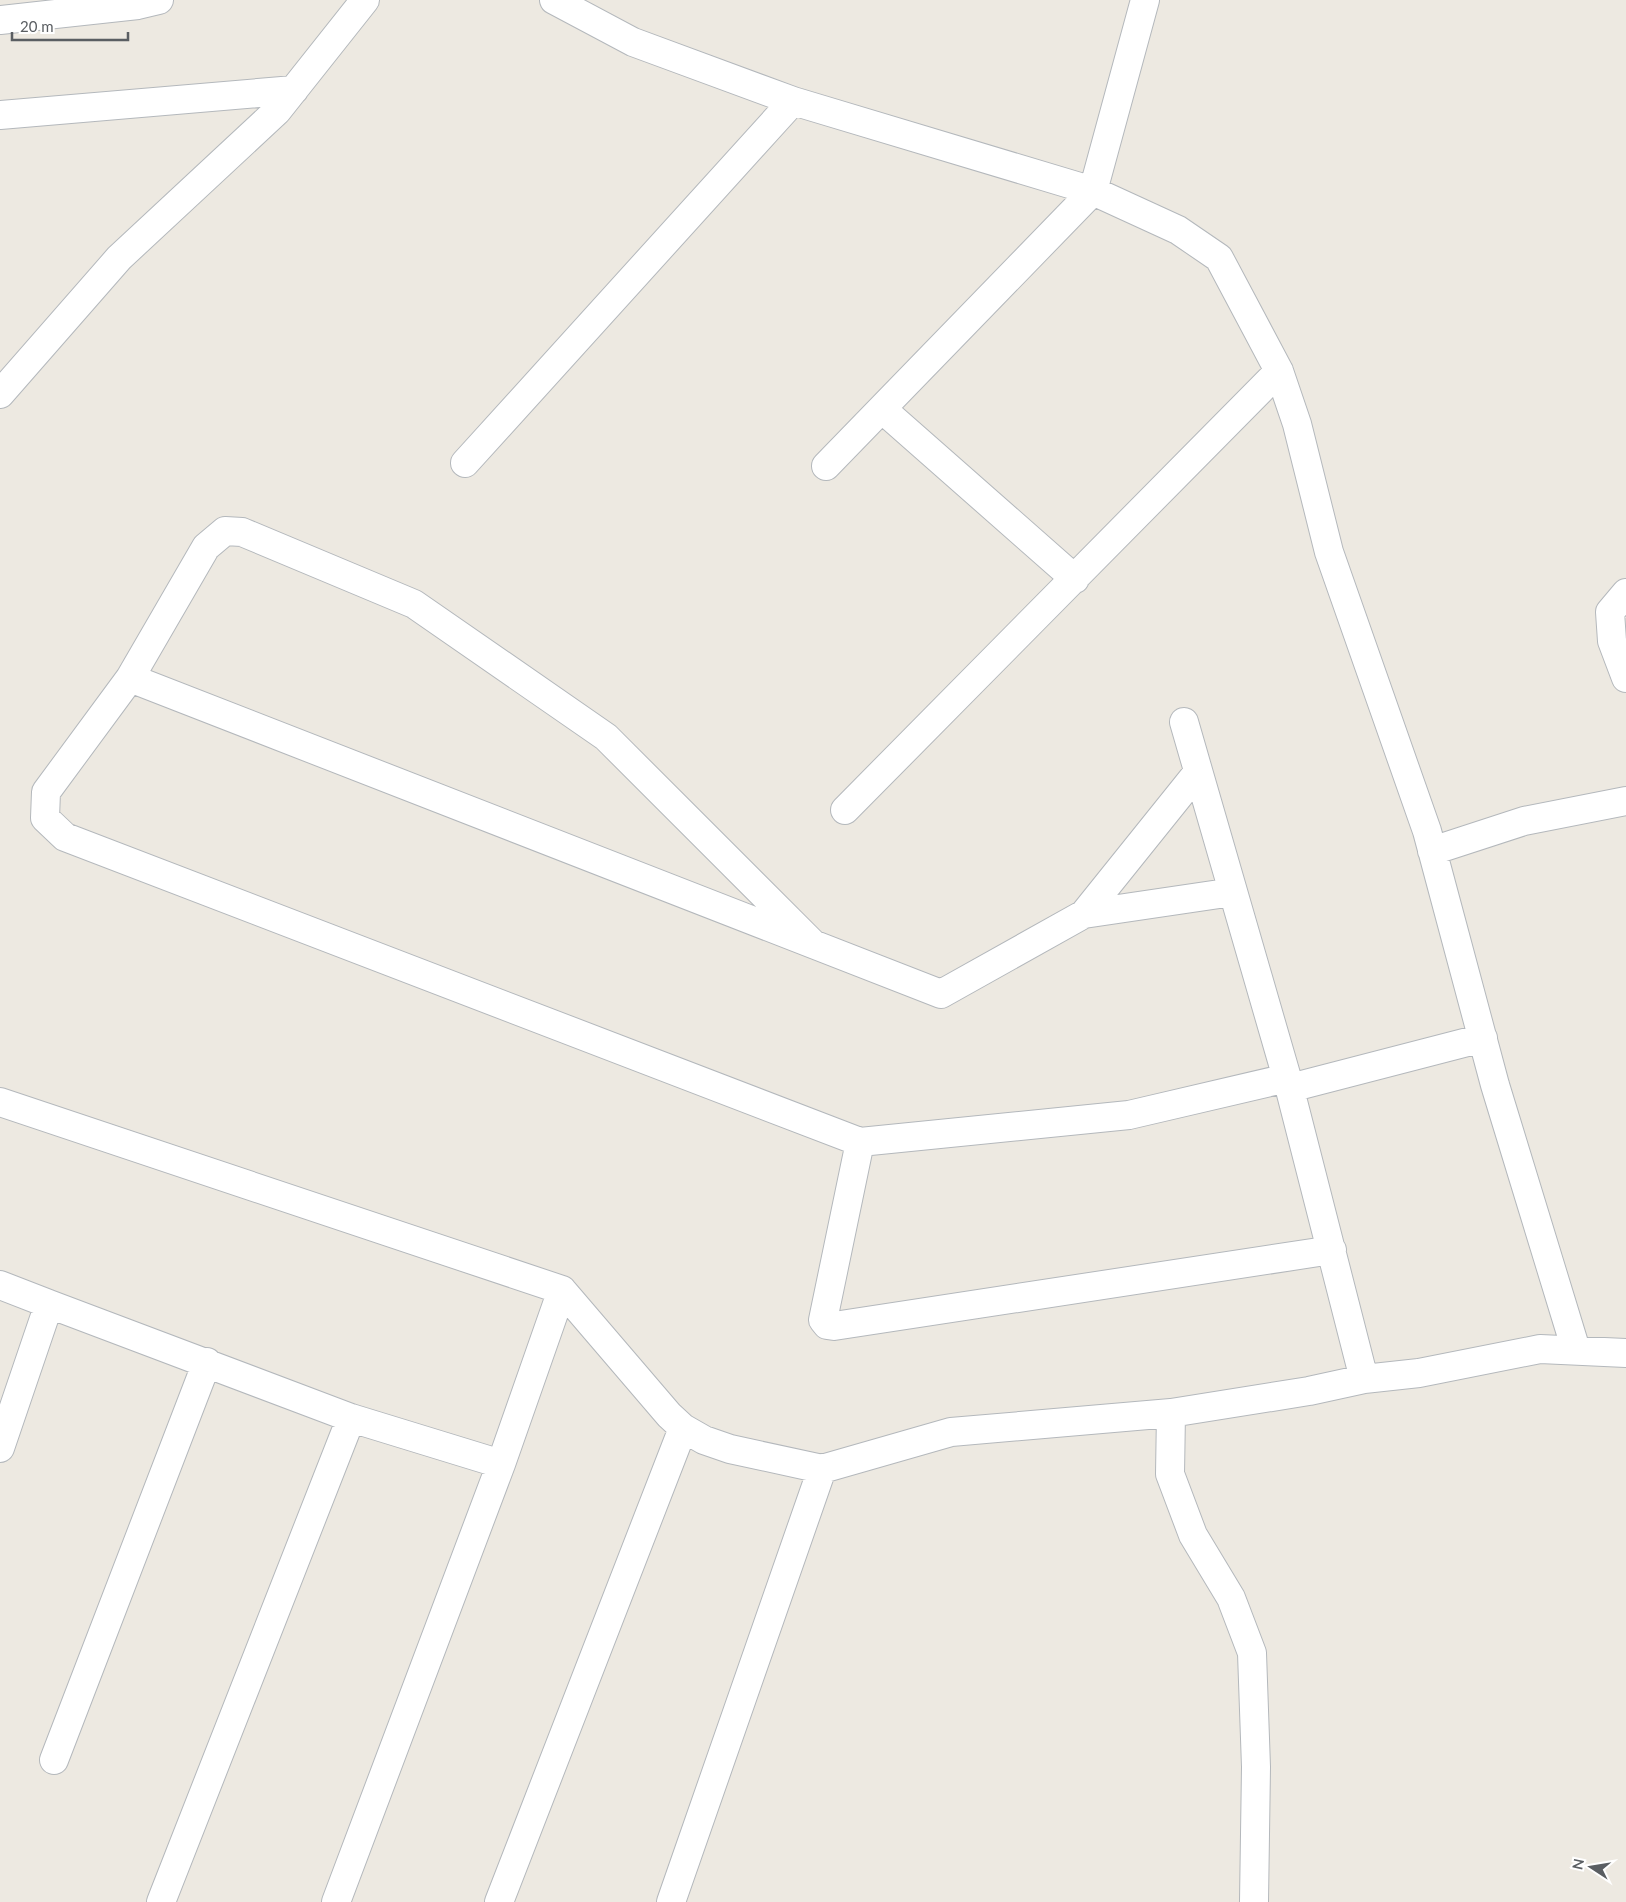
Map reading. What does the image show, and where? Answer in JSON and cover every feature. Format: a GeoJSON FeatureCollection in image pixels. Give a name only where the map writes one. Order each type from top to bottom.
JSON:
{"type":"FeatureCollection","features":[{"type":"Feature","properties":{"kind":"street"},"geometry":{"type":"LineString","coordinates":[[0,20],[79,5],[138,5],[159,0]]}},
{"type":"Feature","properties":{"kind":"street"},"geometry":{"type":"LineString","coordinates":[[0,394],[119,258],[278,111],[365,0]]}},
{"type":"Feature","properties":{"kind":"street"},"geometry":{"type":"LineString","coordinates":[[554,0],[633,42],[794,101],[1093,191],[1178,230],[1219,258],[1279,371],[1297,424],[1329,552],[1432,851],[1483,1038],[1576,1350]]}},
{"type":"Feature","properties":{"kind":"street"},"geometry":{"type":"LineString","coordinates":[[826,466],[1093,191],[1146,0]]}},
{"type":"Feature","properties":{"kind":"street"},"geometry":{"type":"LineString","coordinates":[[0,115],[294,90]]}},
{"type":"Feature","properties":{"kind":"street"},"geometry":{"type":"LineString","coordinates":[[465,464],[794,101]]}},
{"type":"Feature","properties":{"kind":"street"},"geometry":{"type":"LineString","coordinates":[[845,810],[1279,371]]}},
{"type":"Feature","properties":{"kind":"street"},"geometry":{"type":"LineString","coordinates":[[882,409],[1075,579]]}},
{"type":"Feature","properties":{"kind":"street"},"geometry":{"type":"LineString","coordinates":[[813,944],[606,737],[414,604],[242,532],[225,532],[206,547],[130,678],[46,792],[45,818],[65,836],[860,1142],[1129,1115],[1288,1083],[1483,1038]]}},
{"type":"Feature","properties":{"kind":"street"},"geometry":{"type":"LineString","coordinates":[[1626,593],[1610,612],[1612,641],[1626,678]]}},
{"type":"Feature","properties":{"kind":"street"},"geometry":{"type":"LineString","coordinates":[[130,678],[941,994],[1084,914],[1233,892]]}},
{"type":"Feature","properties":{"kind":"street"},"geometry":{"type":"LineString","coordinates":[[1184,722],[1288,1083],[1364,1380]]}},
{"type":"Feature","properties":{"kind":"street"},"geometry":{"type":"LineString","coordinates":[[1084,914],[1198,772]]}},
{"type":"Feature","properties":{"kind":"street"},"geometry":{"type":"LineString","coordinates":[[1432,851],[1524,821],[1626,801]]}},
{"type":"Feature","properties":{"kind":"street"},"geometry":{"type":"LineString","coordinates":[[0,1102],[562,1290],[669,1415],[683,1428],[704,1440],[730,1448],[822,1469],[951,1432],[1171,1413],[1309,1392],[1364,1380],[1419,1373],[1540,1349],[1626,1353]]}},
{"type":"Feature","properties":{"kind":"street"},"geometry":{"type":"LineString","coordinates":[[860,1142],[823,1320],[824,1324],[830,1326],[1332,1250]]}},
{"type":"Feature","properties":{"kind":"street"},"geometry":{"type":"LineString","coordinates":[[0,1285],[351,1418],[500,1464]]}},
{"type":"Feature","properties":{"kind":"street"},"geometry":{"type":"LineString","coordinates":[[336,1902],[500,1464],[562,1290]]}},
{"type":"Feature","properties":{"kind":"street"},"geometry":{"type":"LineString","coordinates":[[0,1448],[49,1304]]}},
{"type":"Feature","properties":{"kind":"street"},"geometry":{"type":"LineString","coordinates":[[54,1760],[207,1362]]}},
{"type":"Feature","properties":{"kind":"street"},"geometry":{"type":"LineString","coordinates":[[1171,1413],[1170,1474],[1193,1535],[1231,1598],[1252,1654],[1256,1767],[1254,1902]]}},
{"type":"Feature","properties":{"kind":"street"},"geometry":{"type":"LineString","coordinates":[[161,1902],[351,1418]]}},
{"type":"Feature","properties":{"kind":"street"},"geometry":{"type":"LineString","coordinates":[[500,1902],[683,1428]]}},
{"type":"Feature","properties":{"kind":"street"},"geometry":{"type":"LineString","coordinates":[[671,1902],[822,1469]]}}]}
